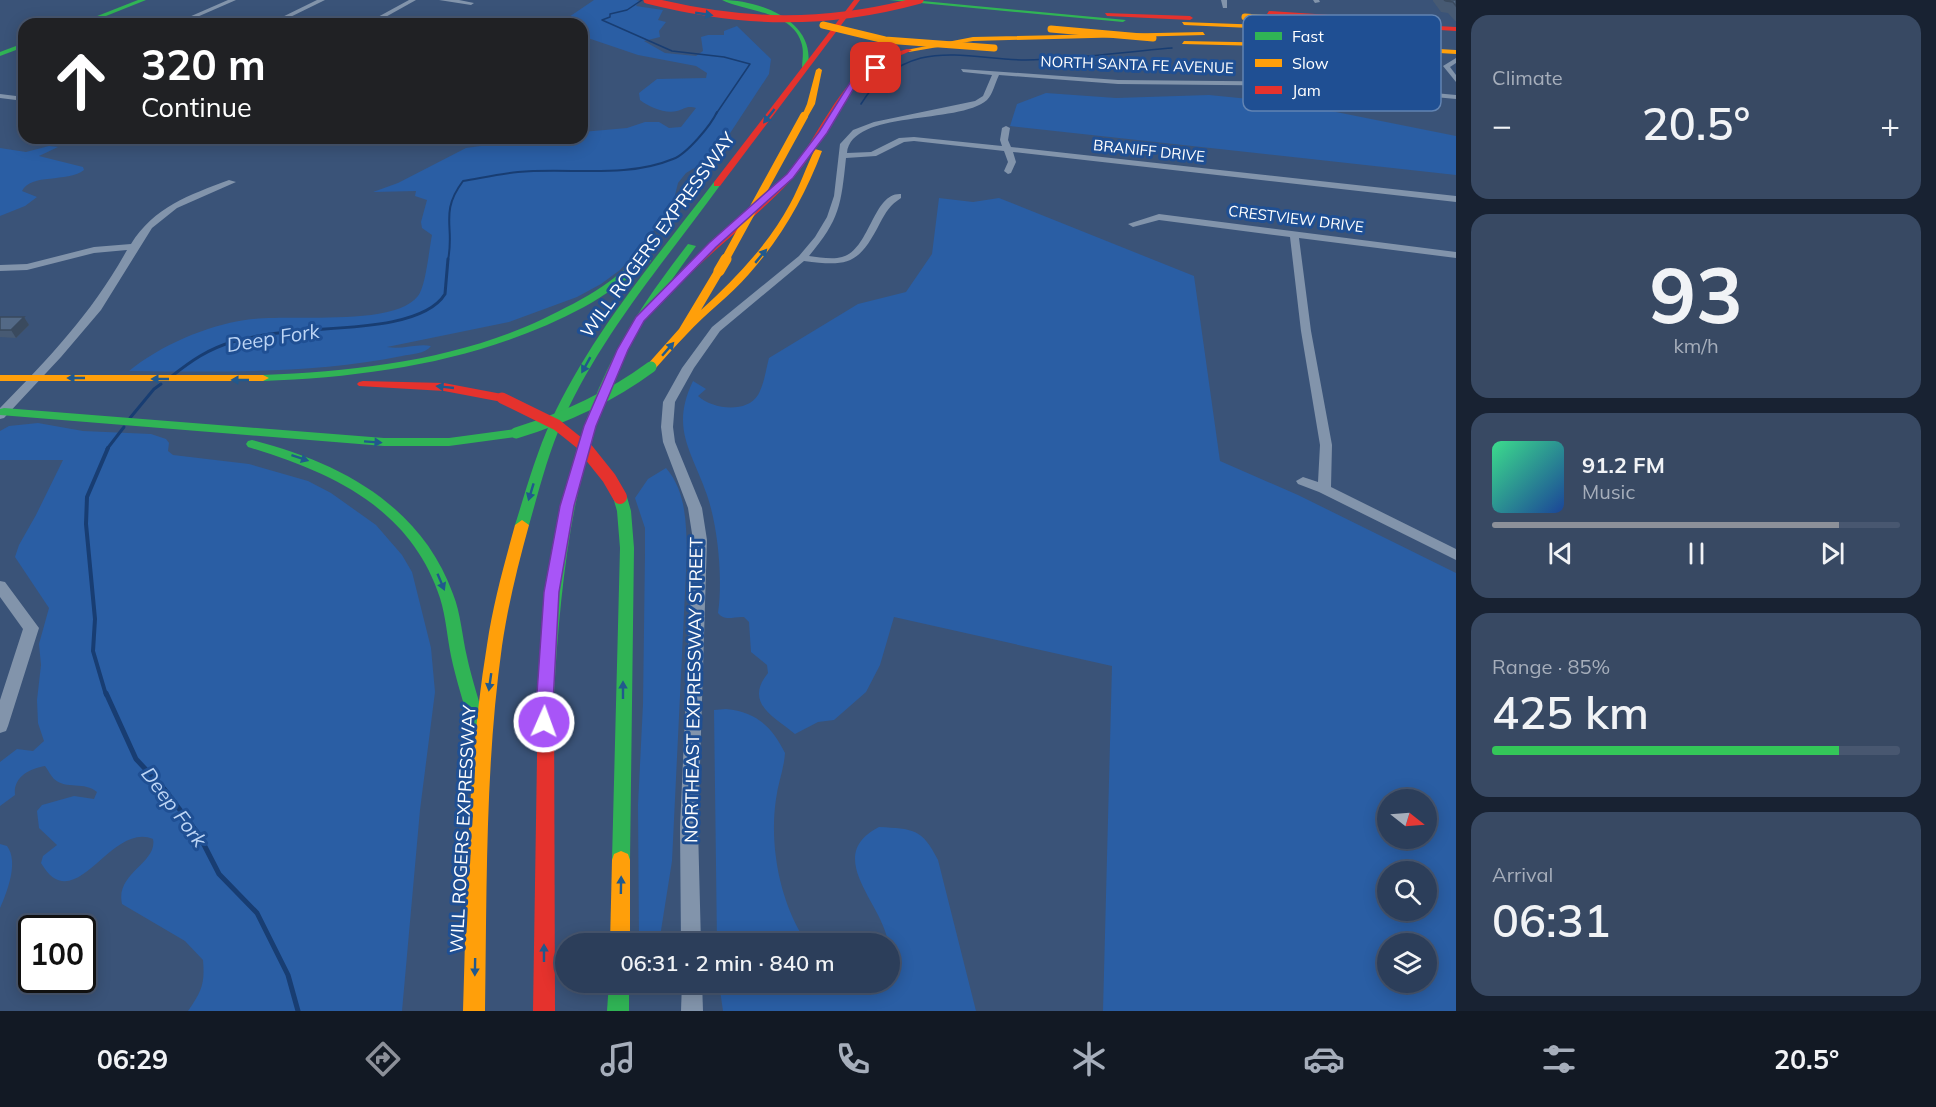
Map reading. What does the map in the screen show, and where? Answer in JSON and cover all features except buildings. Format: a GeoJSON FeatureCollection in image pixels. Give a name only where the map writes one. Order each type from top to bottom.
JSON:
{"type":"FeatureCollection","features":[{"type":"Feature","properties":{"kind":"main road"},"geometry":{"type":"LineString","coordinates":[[96,18],[143,0]]}},
{"type":"Feature","properties":{"kind":"main road"},"geometry":{"type":"LineString","coordinates":[[647,0],[711,15],[789,20],[852,16],[886,10],[903,2],[1040,21],[1243,30]]}},
{"type":"Feature","properties":{"kind":"main road"},"geometry":{"type":"LineString","coordinates":[[725,0],[764,12],[795,30],[805,43],[805,69]]}},
{"type":"Feature","properties":{"kind":"main road"},"geometry":{"type":"LineString","coordinates":[[763,0],[834,28],[885,39],[994,48],[1156,40]]}},
{"type":"Feature","properties":{"kind":"main road"},"geometry":{"type":"LineString","coordinates":[[838,0],[903,2],[1094,18],[1243,25]]}},
{"type":"Feature","properties":{"kind":"main road","name":"WILL ROGERS EXPRESSWAY"},"geometry":{"type":"LineString","coordinates":[[474,1011],[482,741],[496,638],[512,558],[550,437],[565,404],[604,336],[680,232],[857,0]]}},
{"type":"Feature","properties":{"kind":"main road"},"geometry":{"type":"LineString","coordinates":[[777,129],[869,0]]}},
{"type":"Feature","properties":{"kind":"main road"},"geometry":{"type":"LineString","coordinates":[[930,0],[1243,20]]}},
{"type":"Feature","properties":{"kind":"main road"},"geometry":{"type":"LineString","coordinates":[[1044,0],[1147,14],[1243,17]]}},
{"type":"Feature","properties":{"kind":"main road"},"geometry":{"type":"LineString","coordinates":[[903,2],[1016,25],[1156,40]]}},
{"type":"Feature","properties":{"kind":"main road"},"geometry":{"type":"LineString","coordinates":[[794,14],[844,26],[900,33],[1243,36]]}},
{"type":"Feature","properties":{"kind":"main road"},"geometry":{"type":"LineString","coordinates":[[1147,14],[1304,15]]}},
{"type":"Feature","properties":{"kind":"main road"},"geometry":{"type":"LineString","coordinates":[[1441,27],[1456,28]]}},
{"type":"Feature","properties":{"kind":"main road"},"geometry":{"type":"LineString","coordinates":[[640,319],[712,245],[782,184],[823,133],[856,80],[877,62],[926,46],[956,40],[1005,37],[1203,34]]}},
{"type":"Feature","properties":{"kind":"main road"},"geometry":{"type":"LineString","coordinates":[[1441,35],[1456,37]]}},
{"type":"Feature","properties":{"kind":"main road"},"geometry":{"type":"LineString","coordinates":[[1441,36],[1456,37]]}},
{"type":"Feature","properties":{"kind":"main road"},"geometry":{"type":"LineString","coordinates":[[1441,36],[1456,37]]}},
{"type":"Feature","properties":{"kind":"main road"},"geometry":{"type":"LineString","coordinates":[[856,80],[885,63],[909,55],[962,44],[1029,39],[1243,41]]}},
{"type":"Feature","properties":{"kind":"main road"},"geometry":{"type":"LineString","coordinates":[[1441,44],[1456,45]]}},
{"type":"Feature","properties":{"kind":"main road"},"geometry":{"type":"LineString","coordinates":[[1441,44],[1456,45]]}},
{"type":"Feature","properties":{"kind":"main road"},"geometry":{"type":"LineString","coordinates":[[0,54],[18,47]]}},
{"type":"Feature","properties":{"kind":"main road"},"geometry":{"type":"LineString","coordinates":[[1441,51],[1456,52]]}},
{"type":"Feature","properties":{"kind":"main road"},"geometry":{"type":"LineString","coordinates":[[683,331],[719,271],[811,104],[819,70]]}},
{"type":"Feature","properties":{"kind":"main road"},"geometry":{"type":"LineString","coordinates":[[1,413],[402,444],[454,443],[516,433],[565,418],[618,393],[651,367],[683,331],[722,299],[781,232],[802,196],[823,133]]}},
{"type":"Feature","properties":{"kind":"main road"},"geometry":{"type":"LineString","coordinates":[[0,378],[276,380],[353,373],[413,363],[459,353],[521,332],[561,315],[606,290],[680,232]]}},
{"type":"Feature","properties":{"kind":"main road","name":"WILL ROGERS EXPRESSWAY"},"geometry":{"type":"LineString","coordinates":[[544,1011],[544,722],[552,592],[567,506],[590,426],[606,383],[640,319],[698,237]]}},
{"type":"Feature","properties":{"kind":"main road"},"geometry":{"type":"LineString","coordinates":[[276,380],[309,384],[433,386],[463,389],[502,398],[542,414],[575,435],[599,460],[610,476],[624,511],[627,548],[620,933]]}},
{"type":"Feature","properties":{"kind":"main road"},"geometry":{"type":"LineString","coordinates":[[157,426],[243,442],[308,460],[352,479],[391,508],[416,536],[428,554],[445,591],[482,741]]}},
{"type":"Feature","properties":{"kind":"main road"},"geometry":{"type":"LineString","coordinates":[[618,1011],[619,993]]}},
{"type":"Feature","properties":{"kind":"street"},"geometry":{"type":"LineString","coordinates":[[190,18],[233,0]]}},
{"type":"Feature","properties":{"kind":"street"},"geometry":{"type":"LineString","coordinates":[[284,18],[322,0]]}},
{"type":"Feature","properties":{"kind":"street"},"geometry":{"type":"LineString","coordinates":[[379,18],[413,0]]}},
{"type":"Feature","properties":{"kind":"street"},"geometry":{"type":"LineString","coordinates":[[442,0],[471,3]]}},
{"type":"Feature","properties":{"kind":"street"},"geometry":{"type":"LineString","coordinates":[[1456,60],[1446,66],[1456,80]]}},
{"type":"Feature","properties":{"kind":"street"},"geometry":{"type":"LineString","coordinates":[[963,70],[996,73]]}},
{"type":"Feature","properties":{"kind":"street","name":"NORTH SANTA FE AVENUE"},"geometry":{"type":"LineString","coordinates":[[996,73],[1118,82],[1243,83]]}},
{"type":"Feature","properties":{"kind":"street","name":"NORTHEAST EXPRESSWAY STREET"},"geometry":{"type":"LineString","coordinates":[[691,933],[689,828],[700,540],[695,508],[669,442],[667,415],[669,402],[687,368],[716,329],[802,258],[832,218],[838,196],[844,144],[856,132],[874,124],[978,103],[986,97],[996,73]]}},
{"type":"Feature","properties":{"kind":"street"},"geometry":{"type":"LineString","coordinates":[[2,96],[18,90]]}},
{"type":"Feature","properties":{"kind":"street"},"geometry":{"type":"LineString","coordinates":[[2,96],[18,98]]}},
{"type":"Feature","properties":{"kind":"street","name":"NORTH SANTA FE AVENUE"},"geometry":{"type":"LineString","coordinates":[[1441,96],[1456,97]]}},
{"type":"Feature","properties":{"kind":"street"},"geometry":{"type":"LineString","coordinates":[[1006,128],[1004,140],[1012,162],[1008,171]]}},
{"type":"Feature","properties":{"kind":"street","name":"BRANIFF DRIVE"},"geometry":{"type":"LineString","coordinates":[[843,156],[873,154],[893,143],[907,139],[1456,199]]}},
{"type":"Feature","properties":{"kind":"street"},"geometry":{"type":"LineString","coordinates":[[1,413],[36,378],[110,290],[133,247],[156,219],[172,208],[232,182]]}},
{"type":"Feature","properties":{"kind":"street"},"geometry":{"type":"LineString","coordinates":[[802,258],[831,262],[850,259],[858,252],[878,220],[885,203],[898,196]]}},
{"type":"Feature","properties":{"kind":"street","name":"CRESTVIEW DRIVE"},"geometry":{"type":"LineString","coordinates":[[1133,224],[1159,217],[1456,255]]}},
{"type":"Feature","properties":{"kind":"street"},"geometry":{"type":"LineString","coordinates":[[1294,234],[1306,331],[1326,445],[1324,489]]}},
{"type":"Feature","properties":{"kind":"street"},"geometry":{"type":"LineString","coordinates":[[0,268],[27,267],[94,250],[133,247]]}},
{"type":"Feature","properties":{"kind":"street"},"geometry":{"type":"LineString","coordinates":[[1303,481],[1324,489],[1456,555]]}},
{"type":"Feature","properties":{"kind":"street"},"geometry":{"type":"LineString","coordinates":[[0,586],[31,628],[0,726]]}},
{"type":"Feature","properties":{"kind":"street"},"geometry":{"type":"LineString","coordinates":[[692,993],[692,1011]]}},
{"type":"Feature","properties":{"kind":"shaded area"},"geometry":{"type":"Polygon","coordinates":[[[594,0],[636,0],[640,1],[636,6],[663,10],[658,20],[666,22],[659,31],[660,37],[644,41],[665,53],[696,56],[703,51],[701,37],[724,35],[724,31],[737,26],[771,59],[769,74],[715,156],[686,173],[678,183],[672,207],[620,270],[577,297],[509,322],[387,347],[431,346],[418,353],[368,362],[300,369],[129,371],[169,345],[230,323],[263,318],[363,316],[405,306],[418,296],[425,276],[432,235],[422,228],[421,222],[427,200],[415,196],[416,191],[373,192],[398,183],[466,148],[496,144],[588,144],[588,131],[627,128],[645,122],[659,122],[669,128],[681,127],[696,108],[688,107],[672,112],[662,111],[640,100],[639,93],[657,79],[706,78],[707,73],[696,66],[638,55],[588,38],[588,18],[569,17],[594,0]]]}},
{"type":"Feature","properties":{"kind":"shaded area"},"geometry":{"type":"Polygon","coordinates":[[[1046,93],[1116,98],[1209,95],[1243,98],[1243,111],[1331,111],[1456,136],[1456,175],[1010,126],[1017,104],[1046,93]]]}},
{"type":"Feature","properties":{"kind":"shaded area"},"geometry":{"type":"Polygon","coordinates":[[[49,146],[58,147],[39,156],[83,167],[84,170],[77,174],[41,180],[27,185],[22,191],[37,197],[25,206],[0,216],[0,148],[26,152],[49,146]]]}},
{"type":"Feature","properties":{"kind":"shaded area"},"geometry":{"type":"Polygon","coordinates":[[[939,198],[973,202],[999,198],[1194,276],[1220,461],[1298,495],[1456,573],[1456,1011],[1103,1011],[1112,666],[894,617],[880,665],[866,692],[834,720],[818,722],[795,734],[764,708],[759,693],[761,683],[768,673],[767,665],[751,652],[749,622],[744,617],[727,618],[718,613],[720,569],[717,537],[707,495],[683,427],[686,398],[693,381],[706,389],[698,396],[712,404],[729,408],[746,405],[753,401],[762,387],[769,358],[858,304],[906,292],[932,254],[939,198]]]}},
{"type":"Feature","properties":{"kind":"shaded area"},"geometry":{"type":"Polygon","coordinates":[[[38,423],[83,431],[151,434],[166,439],[169,443],[168,451],[173,455],[249,464],[308,481],[331,493],[376,525],[402,555],[412,572],[431,648],[435,692],[420,810],[402,1011],[188,1011],[202,987],[203,960],[185,941],[122,904],[125,884],[149,855],[153,847],[153,839],[137,837],[122,843],[80,876],[67,881],[54,878],[41,863],[43,856],[57,845],[39,828],[37,811],[42,805],[74,796],[94,799],[97,792],[87,787],[59,782],[53,778],[45,766],[23,775],[17,783],[15,795],[0,806],[0,762],[17,749],[33,751],[44,741],[38,723],[37,700],[41,665],[39,644],[49,608],[15,557],[63,460],[0,460],[0,431],[9,426],[38,423]]]}},
{"type":"Feature","properties":{"kind":"shaded area"},"geometry":{"type":"Polygon","coordinates":[[[666,468],[673,477],[684,507],[687,551],[672,861],[661,933],[639,933],[638,805],[643,704],[645,528],[635,498],[648,479],[666,468]]]}},
{"type":"Feature","properties":{"kind":"shaded area"},"geometry":{"type":"Polygon","coordinates":[[[726,709],[755,717],[769,728],[785,753],[777,793],[774,836],[783,893],[801,933],[717,933],[714,710],[726,709]]]}},
{"type":"Feature","properties":{"kind":"shaded area"},"geometry":{"type":"Polygon","coordinates":[[[879,827],[900,828],[915,832],[932,849],[938,860],[976,1011],[723,1011],[720,993],[900,993],[900,933],[886,933],[865,891],[855,863],[856,850],[864,838],[879,827]]]}},
{"type":"Feature","properties":{"kind":"shaded area"},"geometry":{"type":"Polygon","coordinates":[[[0,844],[7,846],[12,868],[0,908],[0,844]]]}},
{"type":"Feature","properties":{"kind":"waterway","name":"Deep Fork"},"geometry":{"type":"LineString","coordinates":[[642,0],[627,10],[610,14],[610,17],[602,20],[672,51],[724,57],[750,64],[716,114]]}},
{"type":"Feature","properties":{"kind":"waterway"},"geometry":{"type":"LineString","coordinates":[[861,104],[886,75],[921,58],[947,55],[1026,60],[1172,48]]}},
{"type":"Feature","properties":{"kind":"waterway","name":"Deep Fork"},"geometry":{"type":"LineString","coordinates":[[448,260],[450,211],[456,192],[463,181],[518,172],[616,171],[655,165],[673,159],[685,151],[716,114]]}},
{"type":"Feature","properties":{"kind":"waterway","name":"Deep Fork"},"geometry":{"type":"LineString","coordinates":[[172,376],[207,352],[240,340],[288,332],[376,324],[418,314],[434,306],[445,294],[448,259]]}},
{"type":"Feature","properties":{"kind":"waterway","name":"Deep Fork"},"geometry":{"type":"LineString","coordinates":[[130,418],[154,389],[161,384]]}},
{"type":"Feature","properties":{"kind":"waterway","name":"Deep Fork"},"geometry":{"type":"LineString","coordinates":[[107,449],[124,427]]}},
{"type":"Feature","properties":{"kind":"waterway","name":"Deep Fork"},"geometry":{"type":"LineString","coordinates":[[106,695],[93,651],[95,619],[86,524],[87,497],[108,448]]}},
{"type":"Feature","properties":{"kind":"waterway","name":"Deep Fork"},"geometry":{"type":"LineString","coordinates":[[106,693],[136,759],[165,790],[199,835],[219,874],[257,913],[288,975],[298,1011]]}},
{"type":"Feature","properties":{"kind":"traffic: fast"},"geometry":{"type":"LineString","coordinates":[[96,18],[143,0]]}},
{"type":"Feature","properties":{"kind":"traffic: fast"},"geometry":{"type":"LineString","coordinates":[[725,0],[769,13],[790,24],[804,41],[805,69]]}},
{"type":"Feature","properties":{"kind":"traffic: fast"},"geometry":{"type":"LineString","coordinates":[[892,0],[1123,20]]}},
{"type":"Feature","properties":{"kind":"traffic: fast"},"geometry":{"type":"LineString","coordinates":[[0,54],[18,47]]}},
{"type":"Feature","properties":{"kind":"traffic: fast"},"geometry":{"type":"LineString","coordinates":[[522,525],[552,434],[581,375],[636,291],[717,184]]}},
{"type":"Feature","properties":{"kind":"traffic: fast"},"geometry":{"type":"LineString","coordinates":[[546,694],[557,568],[573,484],[584,444],[598,404],[631,334],[691,246]]}},
{"type":"Feature","properties":{"kind":"traffic: fast"},"geometry":{"type":"LineString","coordinates":[[263,378],[345,373],[385,367],[426,360],[505,338],[580,305],[648,259]]}},
{"type":"Feature","properties":{"kind":"traffic: fast"},"geometry":{"type":"LineString","coordinates":[[516,433],[587,407],[620,389],[651,367]]}},
{"type":"Feature","properties":{"kind":"traffic: fast"},"geometry":{"type":"LineString","coordinates":[[4,412],[384,442],[449,442],[516,433]]}},
{"type":"Feature","properties":{"kind":"traffic: fast"},"geometry":{"type":"LineString","coordinates":[[252,444],[314,464],[342,477],[368,492],[391,511],[411,533],[429,558],[447,597],[461,665],[478,727]]}},
{"type":"Feature","properties":{"kind":"traffic: fast"},"geometry":{"type":"LineString","coordinates":[[620,497],[624,511],[627,548],[621,860]]}},
{"type":"Feature","properties":{"kind":"traffic: fast"},"geometry":{"type":"LineString","coordinates":[[618,1011],[619,993]]}},
{"type":"Feature","properties":{"kind":"traffic: slow"},"geometry":{"type":"LineString","coordinates":[[1184,23],[1243,26]]}},
{"type":"Feature","properties":{"kind":"traffic: slow"},"geometry":{"type":"LineString","coordinates":[[823,25],[885,40],[994,48]]}},
{"type":"Feature","properties":{"kind":"traffic: slow"},"geometry":{"type":"LineString","coordinates":[[1051,29],[1153,38]]}},
{"type":"Feature","properties":{"kind":"traffic: slow"},"geometry":{"type":"LineString","coordinates":[[909,50],[973,39],[1203,34]]}},
{"type":"Feature","properties":{"kind":"traffic: slow"},"geometry":{"type":"LineString","coordinates":[[1184,43],[1243,44]]}},
{"type":"Feature","properties":{"kind":"traffic: slow"},"geometry":{"type":"LineString","coordinates":[[1441,51],[1456,52]]}},
{"type":"Feature","properties":{"kind":"traffic: slow"},"geometry":{"type":"LineString","coordinates":[[804,116],[811,104],[819,70]]}},
{"type":"Feature","properties":{"kind":"traffic: slow"},"geometry":{"type":"LineString","coordinates":[[719,271],[804,116]]}},
{"type":"Feature","properties":{"kind":"traffic: slow"},"geometry":{"type":"LineString","coordinates":[[683,331],[726,292],[764,251],[794,205],[818,151]]}},
{"type":"Feature","properties":{"kind":"traffic: slow"},"geometry":{"type":"LineString","coordinates":[[651,367],[683,331],[719,271]]}},
{"type":"Feature","properties":{"kind":"traffic: slow"},"geometry":{"type":"LineString","coordinates":[[0,378],[36,378]]}},
{"type":"Feature","properties":{"kind":"traffic: slow"},"geometry":{"type":"LineString","coordinates":[[36,378],[263,378]]}},
{"type":"Feature","properties":{"kind":"traffic: slow"},"geometry":{"type":"LineString","coordinates":[[474,1011],[478,827],[487,705],[506,584],[522,525]]}},
{"type":"Feature","properties":{"kind":"traffic: slow"},"geometry":{"type":"LineString","coordinates":[[620,933],[621,860]]}},
{"type":"Feature","properties":{"kind":"traffic: jam"},"geometry":{"type":"LineString","coordinates":[[647,0],[715,15],[784,20],[852,16],[920,0]]}},
{"type":"Feature","properties":{"kind":"traffic: jam"},"geometry":{"type":"LineString","coordinates":[[717,184],[857,0]]}},
{"type":"Feature","properties":{"kind":"traffic: jam"},"geometry":{"type":"LineString","coordinates":[[1269,13],[1300,15]]}},
{"type":"Feature","properties":{"kind":"traffic: jam"},"geometry":{"type":"LineString","coordinates":[[1107,14],[1190,18]]}},
{"type":"Feature","properties":{"kind":"traffic: jam"},"geometry":{"type":"LineString","coordinates":[[1441,28],[1456,29]]}},
{"type":"Feature","properties":{"kind":"traffic: jam"},"geometry":{"type":"LineString","coordinates":[[685,273],[790,176],[811,149],[851,88],[863,75],[879,62],[909,50]]}},
{"type":"Feature","properties":{"kind":"traffic: jam"},"geometry":{"type":"LineString","coordinates":[[363,384],[444,387],[502,398]]}},
{"type":"Feature","properties":{"kind":"traffic: jam"},"geometry":{"type":"LineString","coordinates":[[502,398],[540,415],[572,436],[598,462],[620,497]]}},
{"type":"Feature","properties":{"kind":"traffic: jam"},"geometry":{"type":"LineString","coordinates":[[544,1011],[546,694]]}},
{"type":"Feature","properties":{"kind":"route"},"geometry":{"type":"LineString","coordinates":[[544,722],[546,651],[552,592],[567,506],[590,426],[606,383],[622,350],[640,319],[712,245],[790,176],[823,133],[856,80],[876,68]]}}]}
